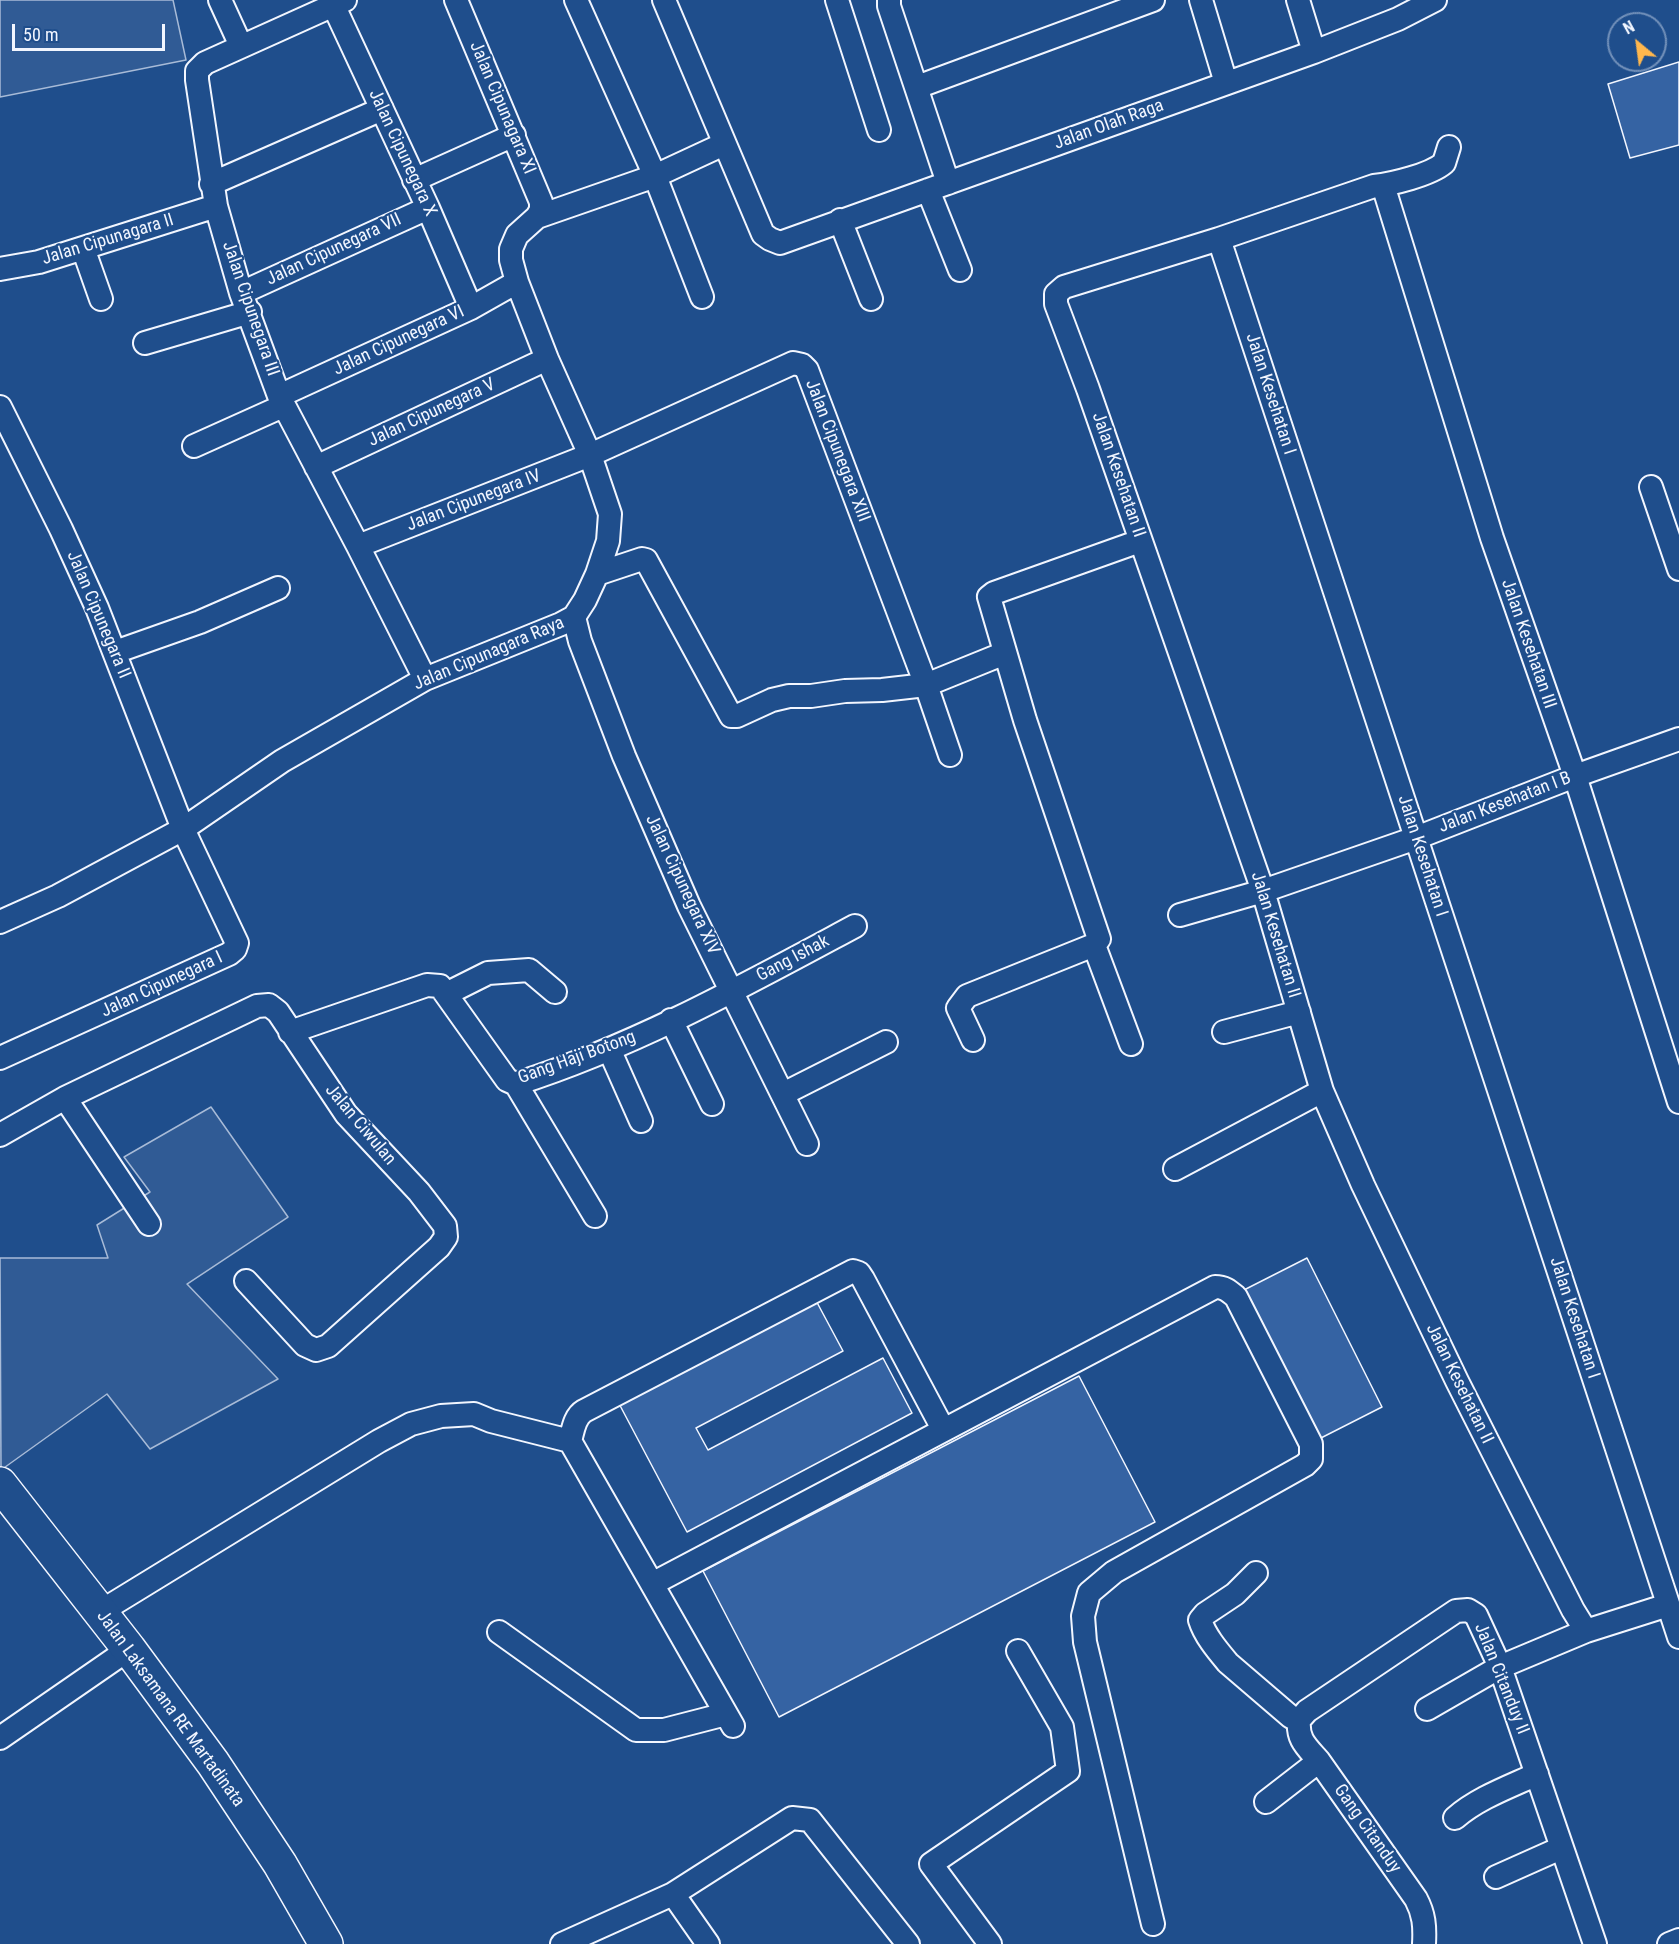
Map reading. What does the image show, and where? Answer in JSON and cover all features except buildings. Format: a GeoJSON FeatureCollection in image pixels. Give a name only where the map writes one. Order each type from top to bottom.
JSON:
{"type":"FeatureCollection","features":[{"type":"Feature","properties":{"kind":"highway","name":"Jalan Laksamana RE Martadinata"},"geometry":{"type":"LineString","coordinates":[[0,1484],[129,1649],[213,1763],[268,1846],[326,1944]]}},
{"type":"Feature","properties":{"kind":"street"},"geometry":{"type":"LineString","coordinates":[[220,0],[241,46]]}},
{"type":"Feature","properties":{"kind":"street","name":"Jalan Cipunagara XI"},"geometry":{"type":"LineString","coordinates":[[456,0],[541,202],[541,210],[537,217]]}},
{"type":"Feature","properties":{"kind":"street"},"geometry":{"type":"LineString","coordinates":[[576,0],[655,176],[702,297]]}},
{"type":"Feature","properties":{"kind":"street"},"geometry":{"type":"LineString","coordinates":[[837,0],[879,130]]}},
{"type":"Feature","properties":{"kind":"street"},"geometry":{"type":"LineString","coordinates":[[889,0],[889,6],[917,87],[938,186],[960,270]]}},
{"type":"Feature","properties":{"kind":"street"},"geometry":{"type":"LineString","coordinates":[[917,87],[1153,0]]}},
{"type":"Feature","properties":{"kind":"street"},"geometry":{"type":"LineString","coordinates":[[1201,0],[1226,83]]}},
{"type":"Feature","properties":{"kind":"street"},"geometry":{"type":"LineString","coordinates":[[1298,0],[1314,52]]}},
{"type":"Feature","properties":{"kind":"street","name":"Jalan Olah Raga"},"geometry":{"type":"LineString","coordinates":[[724,144],[763,234],[770,240],[780,243],[1314,52],[1395,10],[1435,0]]}},
{"type":"Feature","properties":{"kind":"street"},"geometry":{"type":"LineString","coordinates":[[669,1],[724,144]]}},
{"type":"Feature","properties":{"kind":"street","name":"Jalan Cipunegara III"},"geometry":{"type":"LineString","coordinates":[[336,2],[205,63],[197,71],[196,80],[216,206],[246,302],[281,401],[425,679]]}},
{"type":"Feature","properties":{"kind":"street","name":"Jalan Cipunegara X"},"geometry":{"type":"LineString","coordinates":[[336,2],[471,308]]}},
{"type":"Feature","properties":{"kind":"street"},"geometry":{"type":"LineString","coordinates":[[211,184],[382,110]]}},
{"type":"Feature","properties":{"kind":"street"},"geometry":{"type":"LineString","coordinates":[[414,180],[514,135]]}},
{"type":"Feature","properties":{"kind":"street","name":"Jalan Cipunagara Raya"},"geometry":{"type":"LineString","coordinates":[[0,922],[58,896],[183,829],[282,761],[425,679],[574,617],[597,574],[608,541],[610,514],[590,455],[547,359],[517,282],[511,260],[511,249],[516,236],[537,217],[655,176],[724,144]]}},
{"type":"Feature","properties":{"kind":"street"},"geometry":{"type":"LineString","coordinates":[[1219,239],[1374,186],[1441,166],[1447,158],[1449,147]]}},
{"type":"Feature","properties":{"kind":"street","name":"Jalan Kesehatan III"},"geometry":{"type":"LineString","coordinates":[[1383,185],[1492,538],[1575,776],[1679,1102]]}},
{"type":"Feature","properties":{"kind":"street","name":"Jalan Cipunagara II"},"geometry":{"type":"LineString","coordinates":[[0,269],[39,262],[216,206]]}},
{"type":"Feature","properties":{"kind":"street","name":"Jalan Cipunegara VII"},"geometry":{"type":"LineString","coordinates":[[145,343],[246,302],[428,208]]}},
{"type":"Feature","properties":{"kind":"street"},"geometry":{"type":"LineString","coordinates":[[840,220],[871,299]]}},
{"type":"Feature","properties":{"kind":"street","name":"Jalan Kesehatan II"},"geometry":{"type":"LineString","coordinates":[[1219,239],[1064,287],[1056,294],[1056,303],[1263,891],[1322,1090],[1363,1185],[1457,1382],[1586,1631]]}},
{"type":"Feature","properties":{"kind":"street","name":"Jalan Kesehatan I"},"geometry":{"type":"LineString","coordinates":[[1219,239],[1679,1637]]}},
{"type":"Feature","properties":{"kind":"street"},"geometry":{"type":"LineString","coordinates":[[83,248],[101,299]]}},
{"type":"Feature","properties":{"kind":"street","name":"Jalan Cipunegara VI"},"geometry":{"type":"LineString","coordinates":[[194,446],[471,308],[517,282]]}},
{"type":"Feature","properties":{"kind":"street","name":"Jalan Cipunegara V"},"geometry":{"type":"LineString","coordinates":[[316,467],[547,359]]}},
{"type":"Feature","properties":{"kind":"street","name":"Jalan Cipunegara XIII"},"geometry":{"type":"LineString","coordinates":[[590,455],[793,363],[802,365],[807,370],[926,685],[950,755]]}},
{"type":"Feature","properties":{"kind":"street","name":"Jalan Cipunegara II"},"geometry":{"type":"LineString","coordinates":[[0,407],[61,529],[116,652],[183,829]]}},
{"type":"Feature","properties":{"kind":"street","name":"Jalan Cipunegara IV"},"geometry":{"type":"LineString","coordinates":[[358,546],[590,455]]}},
{"type":"Feature","properties":{"kind":"street"},"geometry":{"type":"LineString","coordinates":[[1651,487],[1679,569]]}},
{"type":"Feature","properties":{"kind":"street"},"geometry":{"type":"LineString","coordinates":[[973,1040],[958,1008],[967,996],[1094,945],[1099,939],[1024,720],[989,597],[994,593],[1140,541]]}},
{"type":"Feature","properties":{"kind":"street"},"geometry":{"type":"LineString","coordinates":[[597,574],[642,559],[646,560],[731,716],[737,716],[772,700],[789,696],[926,685],[1005,653]]}},
{"type":"Feature","properties":{"kind":"street"},"geometry":{"type":"LineString","coordinates":[[116,652],[200,622],[278,588]]}},
{"type":"Feature","properties":{"kind":"street","name":"Jalan Cipunegara XIV"},"geometry":{"type":"LineString","coordinates":[[574,617],[580,641],[624,756],[689,906],[807,1144]]}},
{"type":"Feature","properties":{"kind":"street","name":"Jalan Kesehatan I B"},"geometry":{"type":"LineString","coordinates":[[1180,915],[1263,891],[1416,838],[1575,776],[1679,739]]}},
{"type":"Feature","properties":{"kind":"street","name":"Jalan Cipunegara I"},"geometry":{"type":"LineString","coordinates":[[0,1058],[229,954],[235,949],[237,942],[183,829]]}},
{"type":"Feature","properties":{"kind":"street","name":"Gang Ishak"},"geometry":{"type":"LineString","coordinates":[[732,992],[855,926]]}},
{"type":"Feature","properties":{"kind":"street"},"geometry":{"type":"LineString","coordinates":[[1094,945],[1131,1044]]}},
{"type":"Feature","properties":{"kind":"street"},"geometry":{"type":"LineString","coordinates":[[290,1032],[427,985],[440,986],[446,994],[488,973],[529,970],[555,993]]}},
{"type":"Feature","properties":{"kind":"street","name":"Gang Haji Botong"},"geometry":{"type":"LineString","coordinates":[[446,994],[507,1080],[516,1084],[609,1049],[732,992]]}},
{"type":"Feature","properties":{"kind":"street","name":"Jalan Ciwulan"},"geometry":{"type":"LineString","coordinates":[[0,1135],[65,1098],[257,1006],[269,1005],[278,1012],[346,1114],[419,1192],[445,1226],[446,1237],[439,1246],[328,1346],[316,1350],[305,1345],[246,1281]]}},
{"type":"Feature","properties":{"kind":"street"},"geometry":{"type":"LineString","coordinates":[[1224,1032],[1299,1012]]}},
{"type":"Feature","properties":{"kind":"street"},"geometry":{"type":"LineString","coordinates":[[671,1020],[712,1104]]}},
{"type":"Feature","properties":{"kind":"street"},"geometry":{"type":"LineString","coordinates":[[783,1094],[886,1042]]}},
{"type":"Feature","properties":{"kind":"street"},"geometry":{"type":"LineString","coordinates":[[609,1049],[641,1121]]}},
{"type":"Feature","properties":{"kind":"street"},"geometry":{"type":"LineString","coordinates":[[516,1084],[595,1216]]}},
{"type":"Feature","properties":{"kind":"street"},"geometry":{"type":"LineString","coordinates":[[1175,1169],[1322,1090]]}},
{"type":"Feature","properties":{"kind":"street"},"geometry":{"type":"LineString","coordinates":[[65,1098],[149,1224]]}},
{"type":"Feature","properties":{"kind":"street"},"geometry":{"type":"LineString","coordinates":[[499,1632],[636,1730],[664,1730],[730,1721],[570,1441],[576,1420],[584,1411],[853,1271],[859,1273],[863,1279],[943,1429]]}},
{"type":"Feature","properties":{"kind":"street"},"geometry":{"type":"LineString","coordinates":[[652,1584],[1215,1287],[1223,1287],[1236,1297],[1311,1444],[1311,1459],[1305,1465],[1114,1572],[1089,1593],[1083,1616],[1085,1642],[1153,1924]]}},
{"type":"Feature","properties":{"kind":"street"},"geometry":{"type":"LineString","coordinates":[[100,1612],[379,1441],[411,1424],[441,1416],[474,1414],[491,1421],[570,1441]]}},
{"type":"Feature","properties":{"kind":"street"},"geometry":{"type":"LineString","coordinates":[[1256,1574],[1235,1594],[1205,1614],[1200,1620],[1228,1663],[1291,1717],[1299,1720]]}},
{"type":"Feature","properties":{"kind":"street"},"geometry":{"type":"LineString","coordinates":[[1427,1709],[1500,1667],[1586,1631],[1668,1605]]}},
{"type":"Feature","properties":{"kind":"street","name":"Jalan Citanduy II"},"geometry":{"type":"LineString","coordinates":[[1299,1720],[1307,1711],[1456,1611],[1468,1610],[1476,1615],[1500,1667],[1596,1944]]}},
{"type":"Feature","properties":{"kind":"street"},"geometry":{"type":"LineString","coordinates":[[0,1738],[129,1649]]}},
{"type":"Feature","properties":{"kind":"street"},"geometry":{"type":"LineString","coordinates":[[990,1944],[931,1864],[1068,1771],[1062,1727],[1018,1652]]}},
{"type":"Feature","properties":{"kind":"street","name":"Gang Citanduy"},"geometry":{"type":"LineString","coordinates":[[1299,1720],[1298,1731],[1305,1745],[1319,1761],[1416,1899],[1424,1919],[1424,1944]]}},
{"type":"Feature","properties":{"kind":"street"},"geometry":{"type":"LineString","coordinates":[[1266,1802],[1319,1761]]}},
{"type":"Feature","properties":{"kind":"street"},"geometry":{"type":"LineString","coordinates":[[1455,1818],[1477,1802],[1537,1774]]}},
{"type":"Feature","properties":{"kind":"street"},"geometry":{"type":"LineString","coordinates":[[562,1944],[673,1894],[792,1818],[810,1820],[908,1944]]}},
{"type":"Feature","properties":{"kind":"street"},"geometry":{"type":"LineString","coordinates":[[1496,1877],[1561,1848]]}},
{"type":"Feature","properties":{"kind":"street"},"geometry":{"type":"LineString","coordinates":[[673,1894],[708,1944]]}},
{"type":"Feature","properties":{"kind":"street"},"geometry":{"type":"LineString","coordinates":[[1670,1944],[1679,1940]]}},
{"type":"Feature","properties":{"kind":"shaded area"},"geometry":{"type":"Polygon","coordinates":[[[0,0],[173,0],[186,60],[0,97],[0,0]]]}},
{"type":"Feature","properties":{"kind":"shaded area"},"geometry":{"type":"Polygon","coordinates":[[[211,1107],[288,1217],[187,1284],[278,1379],[150,1449],[107,1394],[1,1470],[0,1258],[108,1258],[97,1225],[150,1192],[124,1157],[211,1107]]]}}]}
